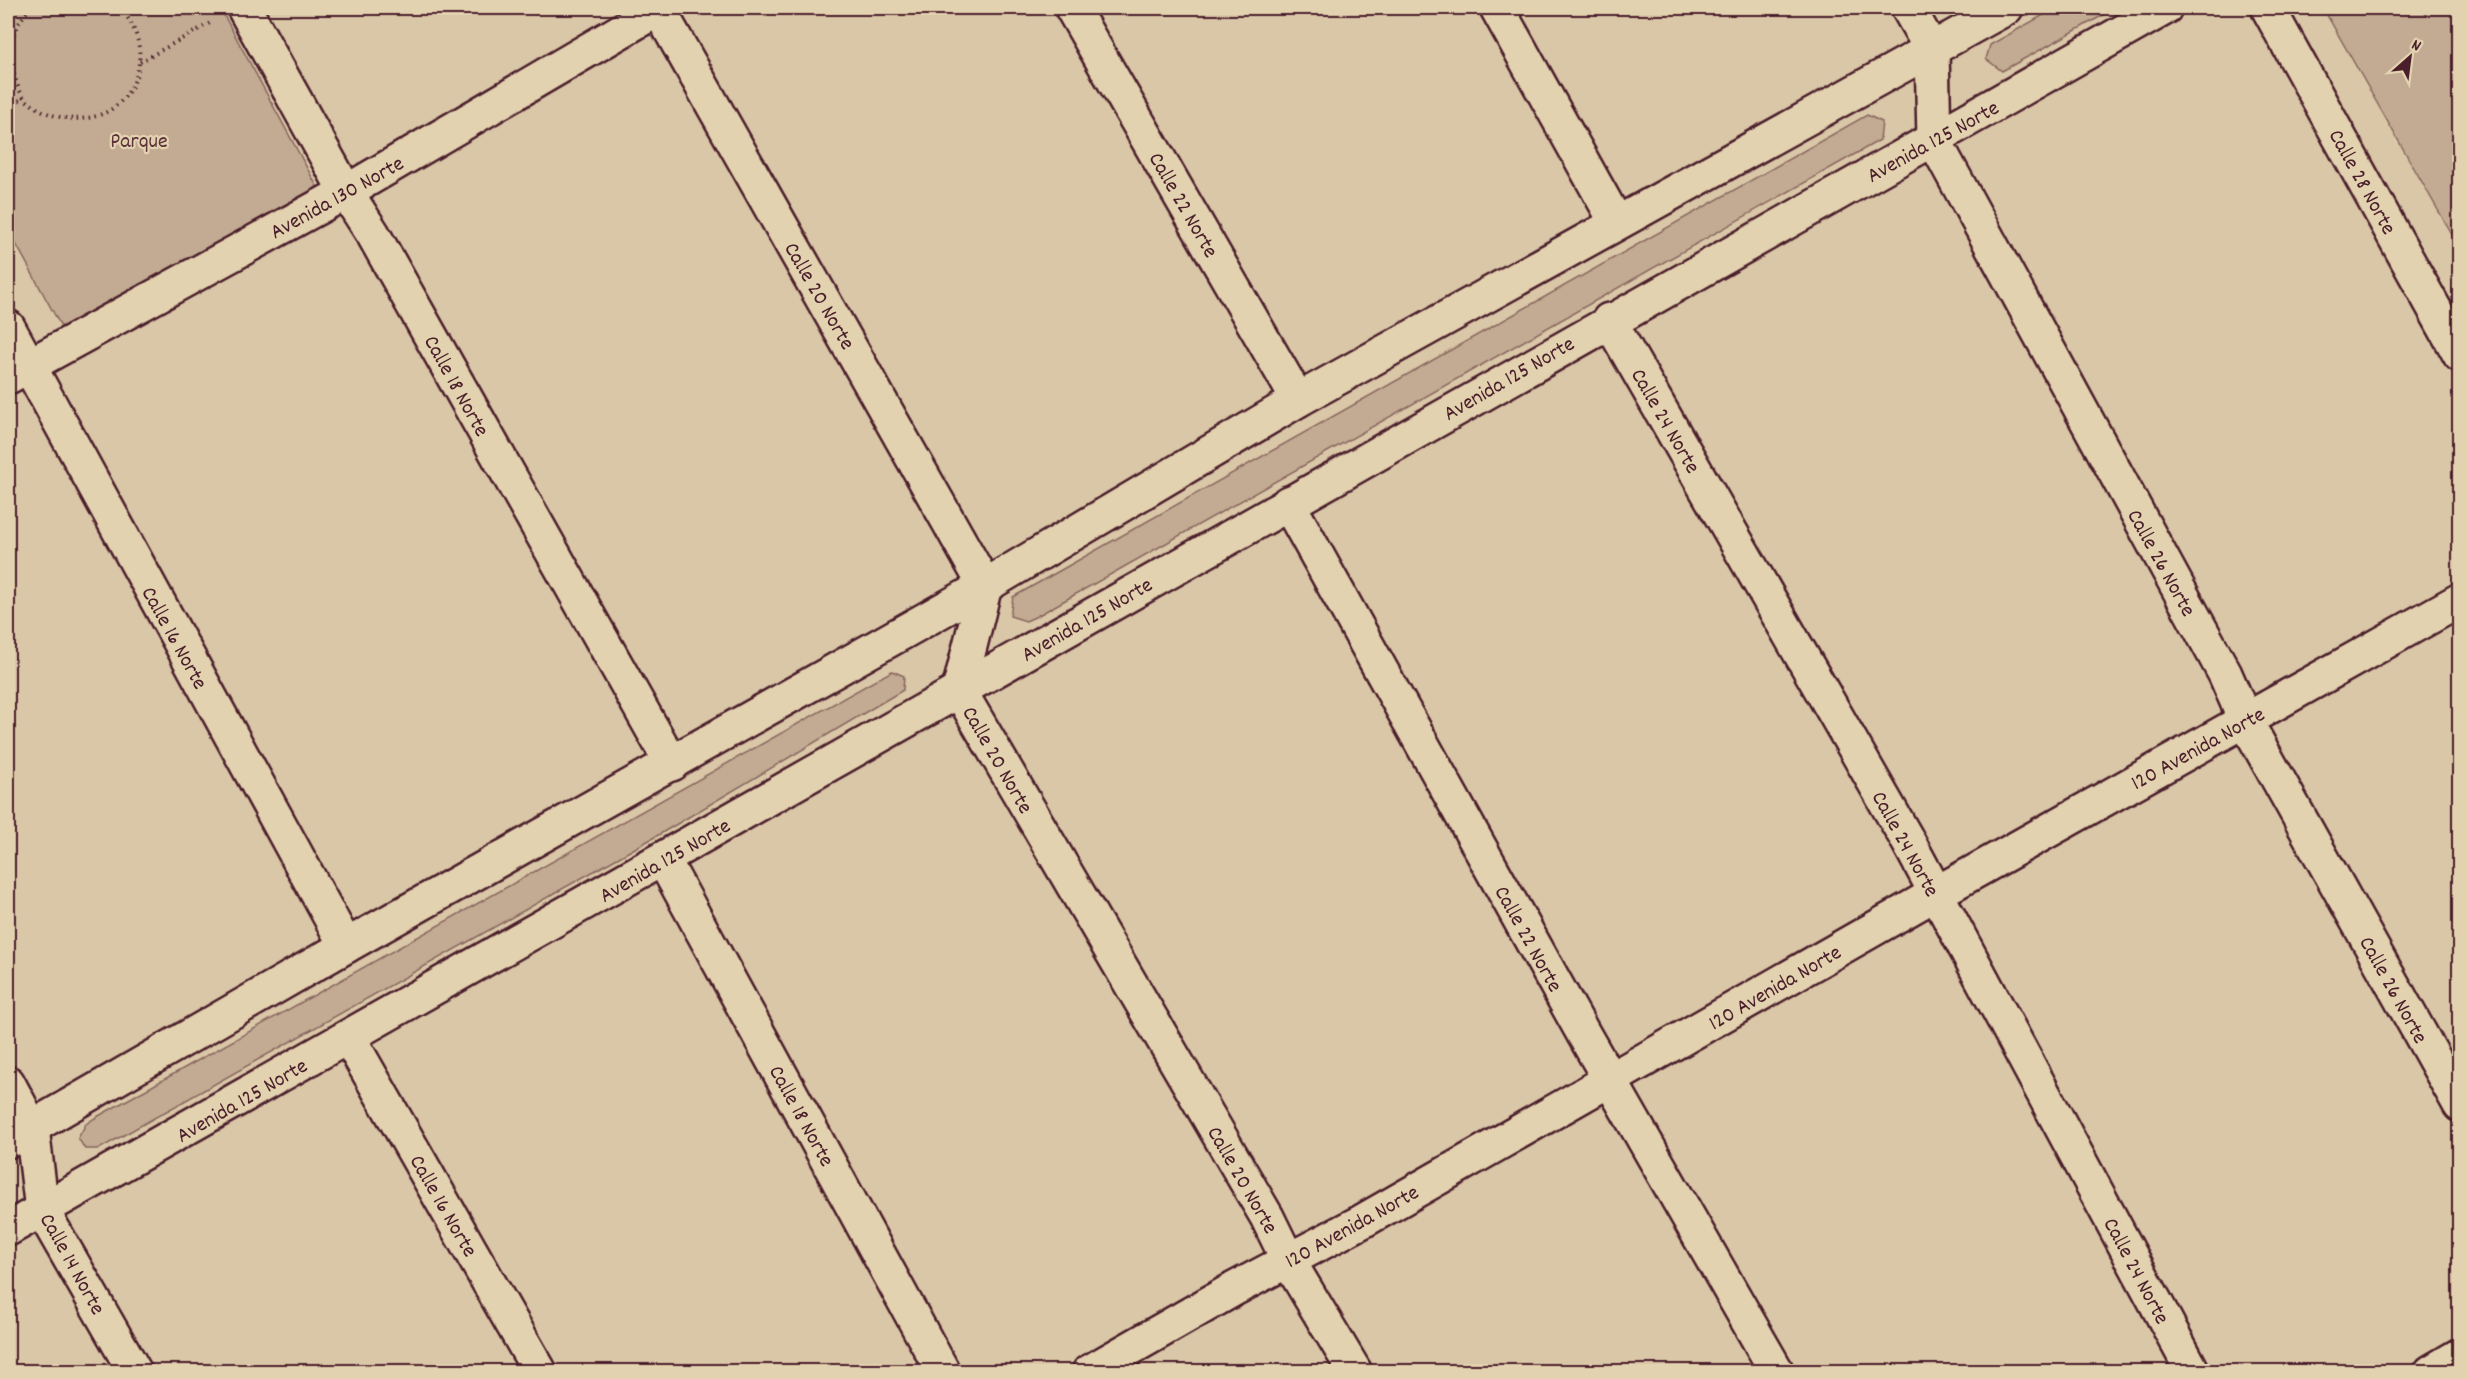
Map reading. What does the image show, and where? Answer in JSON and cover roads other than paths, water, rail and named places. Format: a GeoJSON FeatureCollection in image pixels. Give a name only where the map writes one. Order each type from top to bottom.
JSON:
{"type":"FeatureCollection","features":[{"type":"Feature","properties":{"kind":"street","name":"Avenida 130 Norte"},"geometry":{"type":"LineString","coordinates":[[17,371],[346,192],[659,8]]}},
{"type":"Feature","properties":{"kind":"street","name":"Calle 20 Norte"},"geometry":{"type":"LineString","coordinates":[[659,8],[985,586],[959,690],[1267,1217],[1288,1260],[1354,1371]]}},
{"type":"Feature","properties":{"kind":"street","name":"Calle 22 Norte"},"geometry":{"type":"LineString","coordinates":[[1072,8],[1298,400]]}},
{"type":"Feature","properties":{"kind":"street"},"geometry":{"type":"LineString","coordinates":[[1497,8],[1616,222]]}},
{"type":"Feature","properties":{"kind":"street","name":"Calle 26 Norte"},"geometry":{"type":"LineString","coordinates":[[1908,8],[1932,50],[1934,140],[2224,674],[2245,720],[2460,1105]]}},
{"type":"Feature","properties":{"kind":"street"},"geometry":{"type":"LineString","coordinates":[[20,1134],[346,946],[985,586],[1298,400],[2006,8]]}},
{"type":"Feature","properties":{"kind":"street","name":"Avenida 125 Norte"},"geometry":{"type":"LineString","coordinates":[[8,1229],[349,1038],[1609,320],[1934,140],[2165,8]]}},
{"type":"Feature","properties":{"kind":"street","name":"Calle 28 Norte"},"geometry":{"type":"LineString","coordinates":[[2268,8],[2460,355]]}},
{"type":"Feature","properties":{"kind":"street","name":"Calle 18 Norte"},"geometry":{"type":"LineString","coordinates":[[231,13],[373,234],[672,764]]}},
{"type":"Feature","properties":{"kind":"street","name":"Calle 24 Norte"},"geometry":{"type":"LineString","coordinates":[[1609,320],[1908,841],[2193,1371]]}},
{"type":"Feature","properties":{"kind":"street","name":"Calle 16 Norte"},"geometry":{"type":"LineString","coordinates":[[8,327],[17,371],[346,946]]}},
{"type":"Feature","properties":{"kind":"street","name":"Calle 22 Norte"},"geometry":{"type":"LineString","coordinates":[[1288,503],[1578,1023],[1777,1371]]}},
{"type":"Feature","properties":{"kind":"street","name":"120 Avenida Norte"},"geometry":{"type":"LineString","coordinates":[[1089,1371],[1360,1222],[1935,894],[2460,600]]}},
{"type":"Feature","properties":{"kind":"street","name":"Calle 18 Norte"},"geometry":{"type":"LineString","coordinates":[[663,859],[943,1371]]}},
{"type":"Feature","properties":{"kind":"street","name":"Calle 16 Norte"},"geometry":{"type":"LineString","coordinates":[[349,1038],[540,1371]]}},
{"type":"Feature","properties":{"kind":"street","name":"Calle 14 Norte"},"geometry":{"type":"LineString","coordinates":[[8,1083],[42,1210],[135,1371]]}},
{"type":"Feature","properties":{"kind":"street"},"geometry":{"type":"LineString","coordinates":[[2431,1371],[2460,1355]]}},
{"type":"Feature","properties":{"kind":"park label","name":"Parque"},"geometry":{"type":"Point","coordinates":[139,139]}}]}
